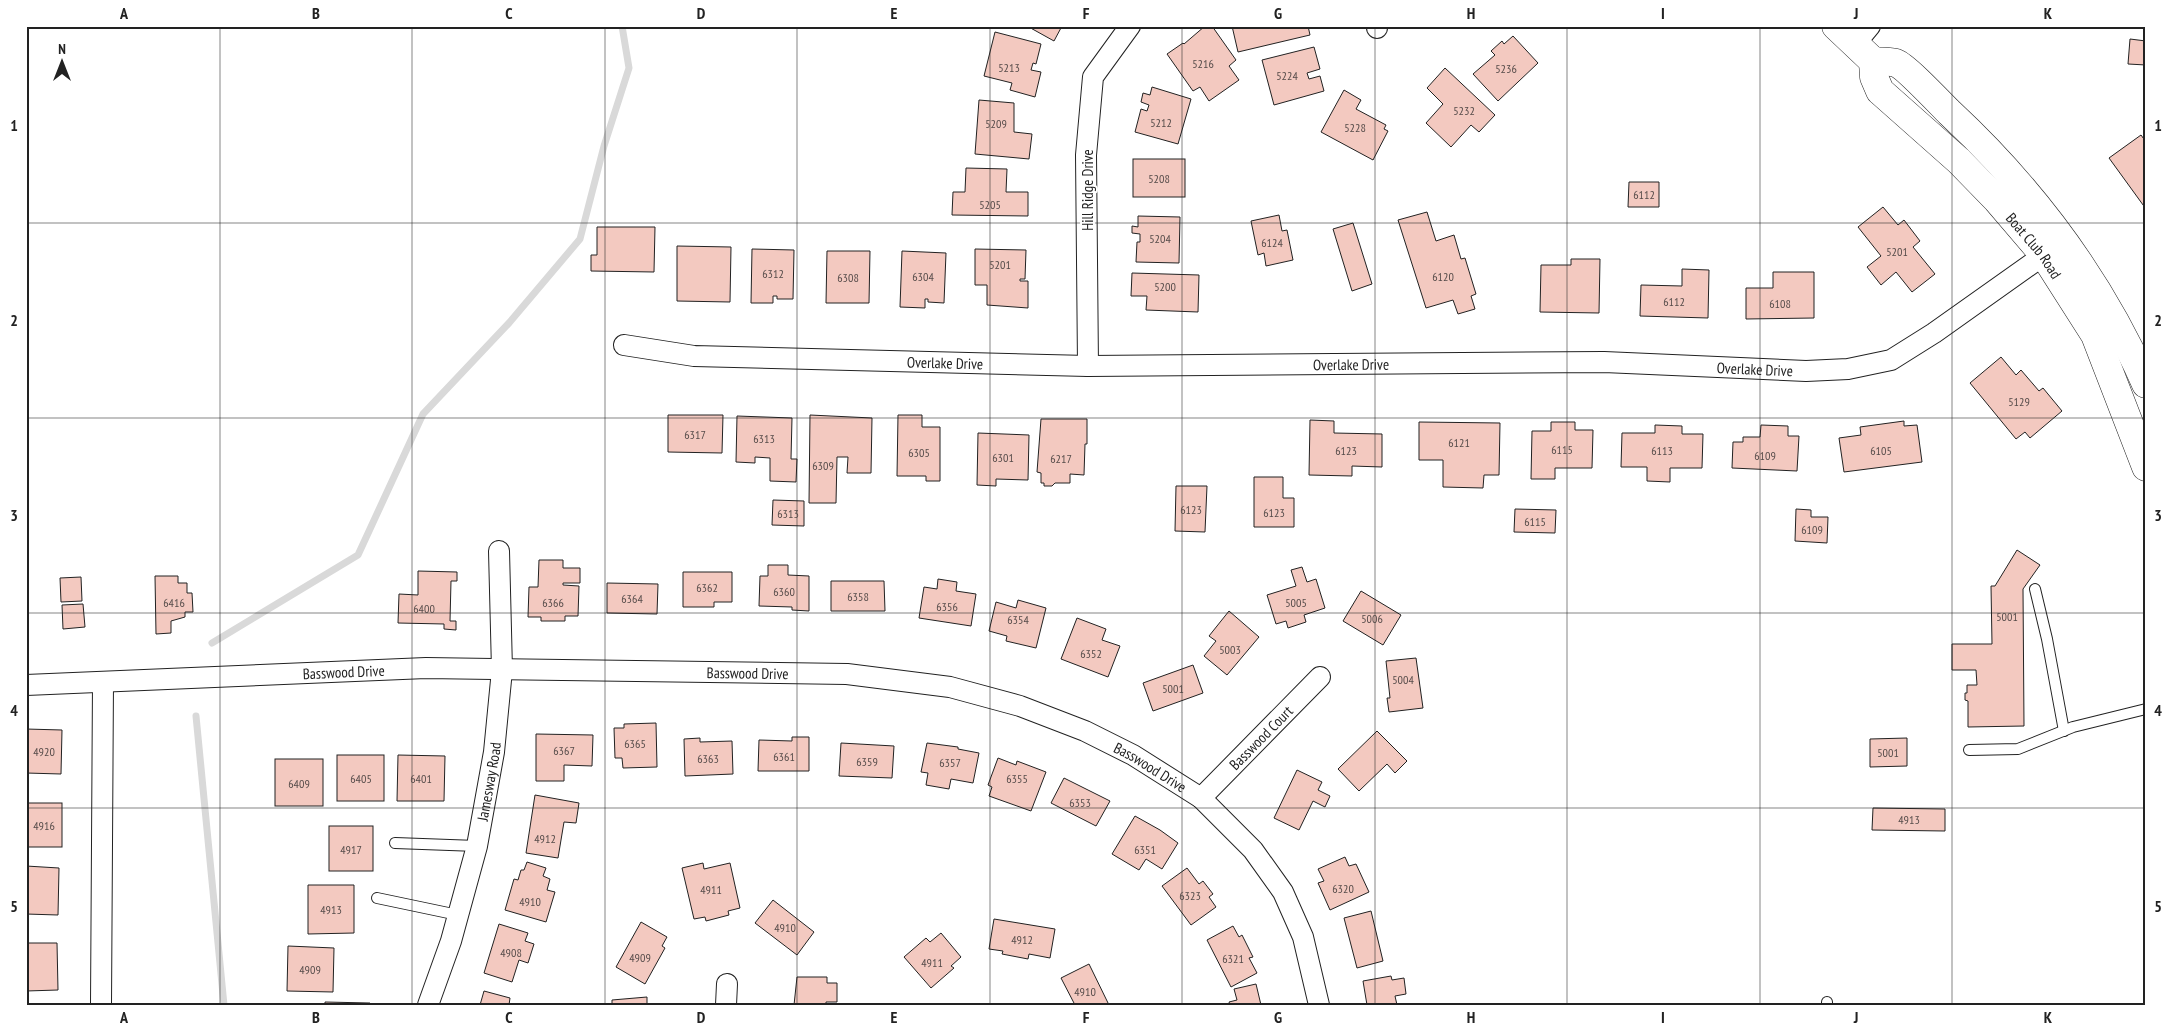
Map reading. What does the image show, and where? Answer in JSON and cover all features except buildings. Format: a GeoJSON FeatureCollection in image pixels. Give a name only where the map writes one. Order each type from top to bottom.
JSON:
{"type":"FeatureCollection","features":[{"type":"Feature","properties":{"kind":"main road","name":"Boat Club Road"},"geometry":{"type":"LineString","coordinates":[[1859,39],[1880,91],[1959,161],[1997,200],[2044,255],[2095,335],[2146,467]]}},
{"type":"Feature","properties":{"kind":"main road","name":"Boat Club Road"},"geometry":{"type":"LineString","coordinates":[[1859,39],[1897,63],[1966,128],[2026,189],[2066,241],[2114,318],[2146,384]]}},
{"type":"Feature","properties":{"kind":"street","name":"Hill Ridge Drive"},"geometry":{"type":"LineString","coordinates":[[1088,366],[1086,155],[1093,77],[1130,26]]}},
{"type":"Feature","properties":{"kind":"street","name":"Overlake Drive"},"geometry":{"type":"LineString","coordinates":[[624,345],[694,356],[1088,366],[1604,362],[1806,371],[1848,369],[1891,360],[1934,333],[2044,255]]}},
{"type":"Feature","properties":{"kind":"street","name":"Jamesway Road"},"geometry":{"type":"LineString","coordinates":[[428,1005],[458,915],[477,846],[494,752],[502,670],[499,550]]}},
{"type":"Feature","properties":{"kind":"street","name":"Basswood Drive"},"geometry":{"type":"LineString","coordinates":[[26,685],[426,668],[847,674],[950,687],[1020,706],[1085,731],[1133,755],[1201,798],[1253,850],[1282,892],[1303,937],[1319,1005]]}},
{"type":"Feature","properties":{"kind":"street","name":"Basswood Court"},"geometry":{"type":"LineString","coordinates":[[1201,798],[1320,676]]}},
{"type":"Feature","properties":{"kind":"street"},"geometry":{"type":"LineString","coordinates":[[101,1005],[103,682]]}},
{"type":"Feature","properties":{"kind":"street"},"geometry":{"type":"LineString","coordinates":[[726,1005],[727,984]]}},
{"type":"Feature","properties":{"kind":"lane"},"geometry":{"type":"LineString","coordinates":[[2034,588],[2047,639],[2064,731]]}},
{"type":"Feature","properties":{"kind":"lane"},"geometry":{"type":"LineString","coordinates":[[1969,750],[2018,749],[2064,731],[2146,709]]}},
{"type":"Feature","properties":{"kind":"lane"},"geometry":{"type":"LineString","coordinates":[[395,844],[477,846]]}},
{"type":"Feature","properties":{"kind":"lane"},"geometry":{"type":"LineString","coordinates":[[377,898],[458,915]]}},
{"type":"Feature","properties":{"kind":"waterway"},"geometry":{"type":"LineString","coordinates":[[212,643],[358,555],[423,414],[509,323],[580,239],[604,146],[629,68],[622,26]]}},
{"type":"Feature","properties":{"kind":"waterway"},"geometry":{"type":"LineString","coordinates":[[196,716],[224,1005]]}}]}
